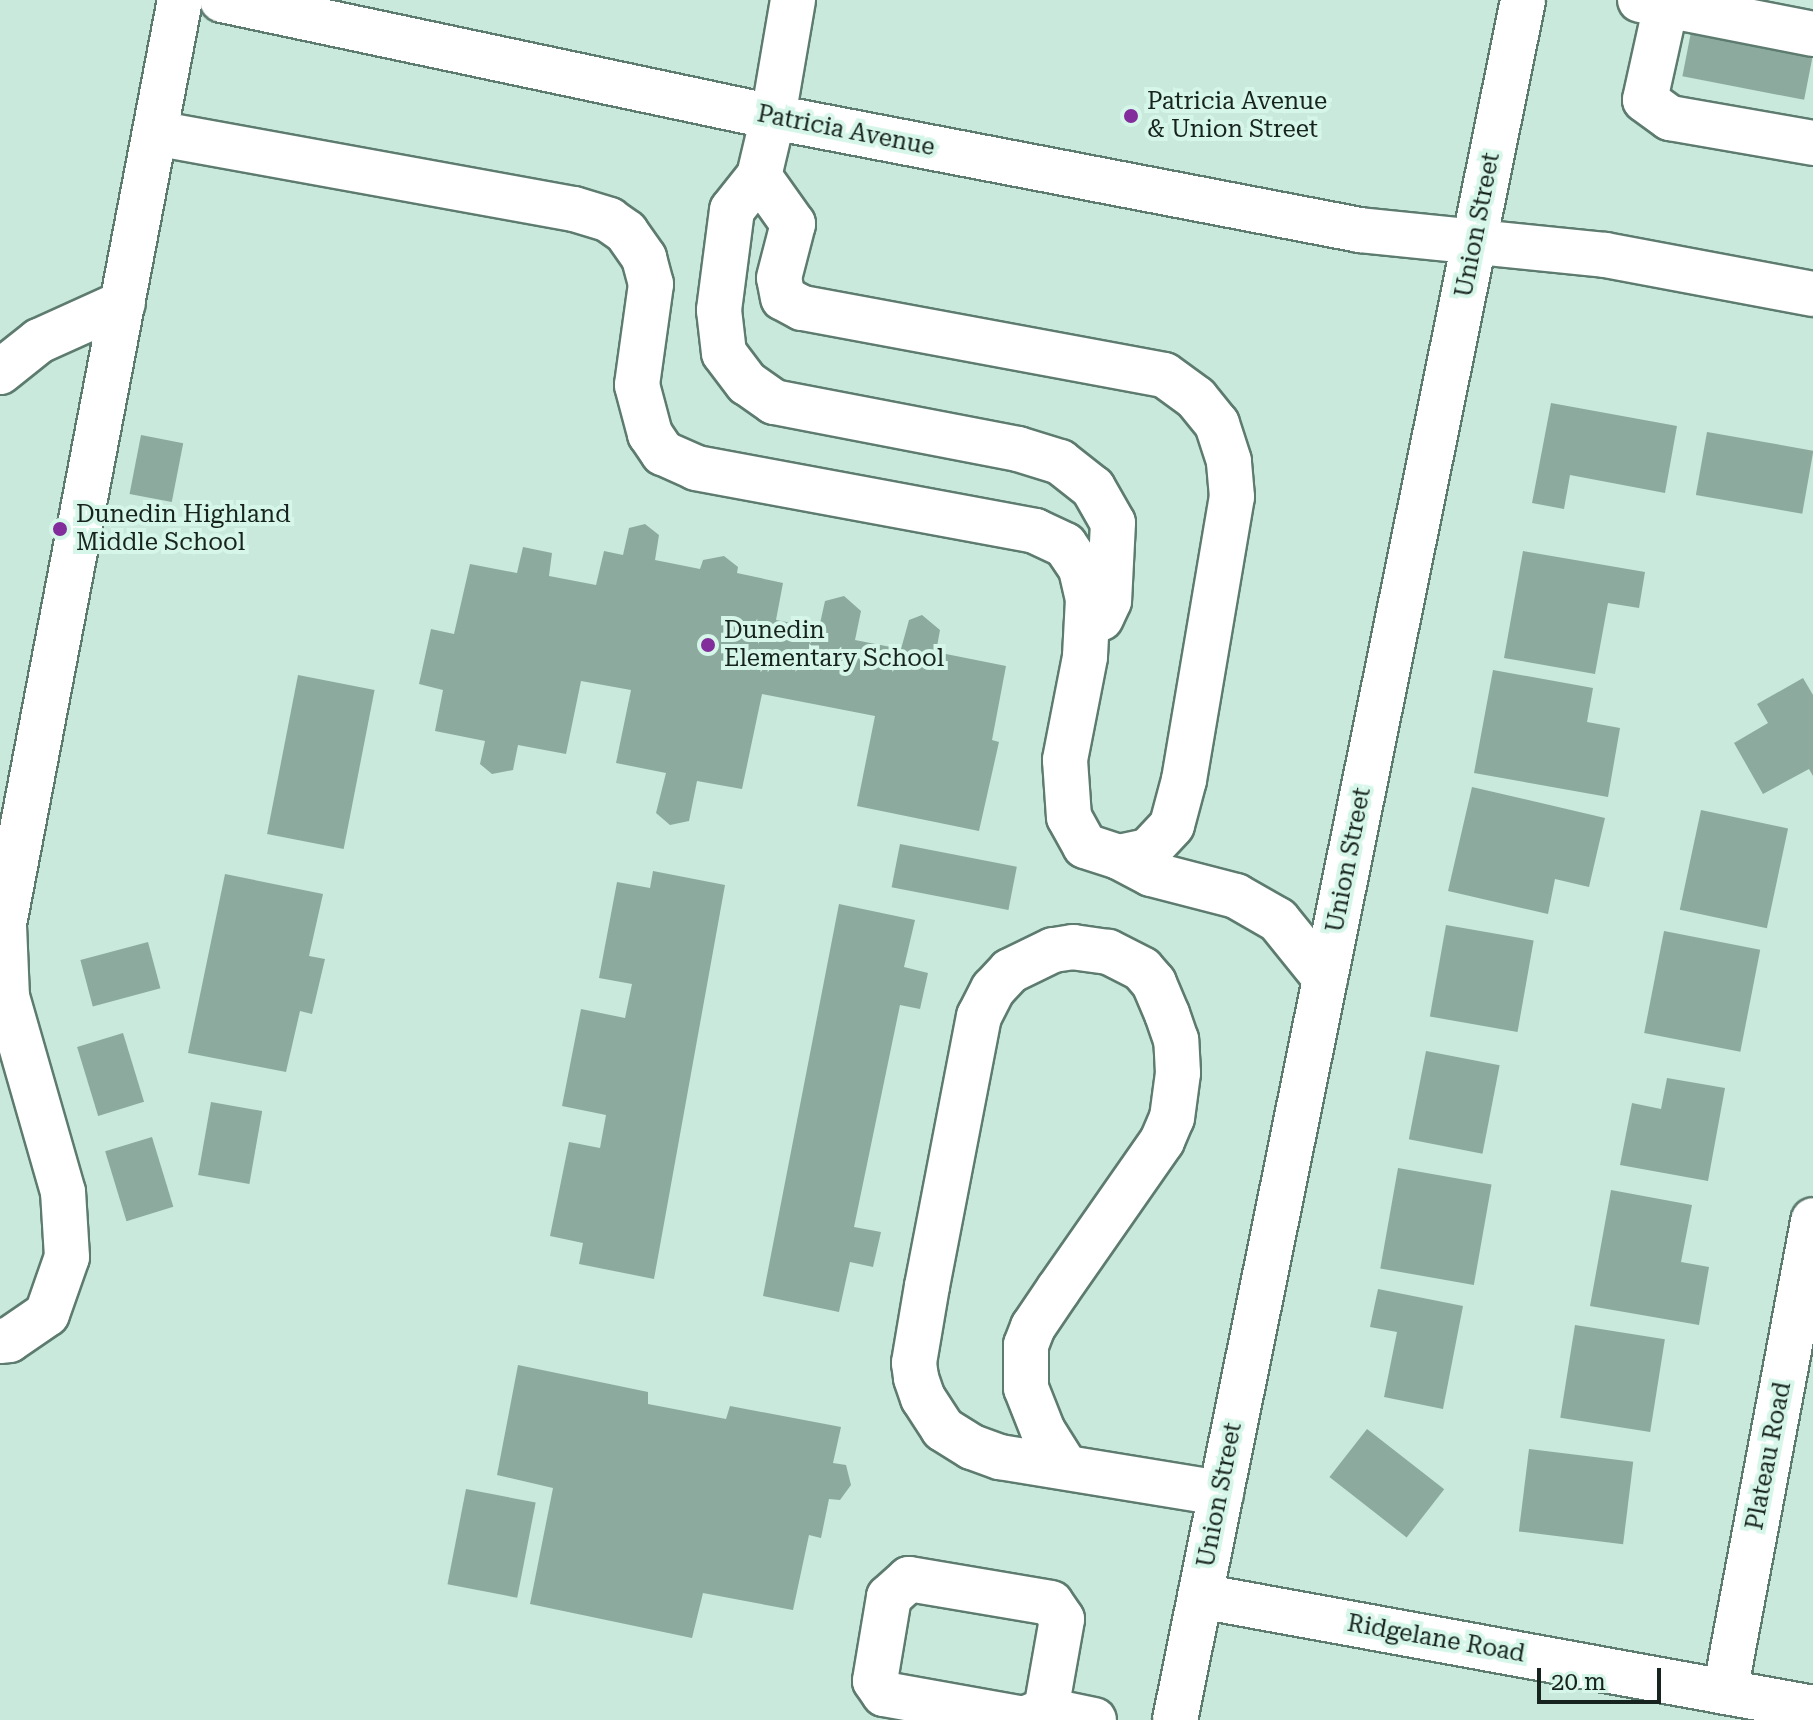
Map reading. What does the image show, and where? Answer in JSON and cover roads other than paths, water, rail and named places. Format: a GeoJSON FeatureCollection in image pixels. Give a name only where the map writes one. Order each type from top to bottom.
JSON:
{"type":"FeatureCollection","features":[{"type":"Feature","properties":{"kind":"street"},"geometry":{"type":"LineString","coordinates":[[0,1341],[9,1340],[47,1314],[67,1257],[63,1192],[7,997],[4,924],[180,0]]}},
{"type":"Feature","properties":{"kind":"street"},"geometry":{"type":"LineString","coordinates":[[793,0],[773,117],[759,176],[732,210],[719,310],[724,353],[747,383],[774,402],[1018,449],[1060,462],[1093,488],[1113,523],[1109,601],[1085,657]]}},
{"type":"Feature","properties":{"kind":"street","name":"Union Street"},"geometry":{"type":"LineString","coordinates":[[1175,1720],[1523,0]]}},
{"type":"Feature","properties":{"kind":"street"},"geometry":{"type":"LineString","coordinates":[[1813,34],[1653,2],[1645,100],[1670,118],[1813,143]]}},
{"type":"Feature","properties":{"kind":"street","name":"Patricia Avenue"},"geometry":{"type":"LineString","coordinates":[[248,3],[370,14],[773,117],[1360,230],[1605,255],[1813,294]]}},
{"type":"Feature","properties":{"kind":"street"},"geometry":{"type":"LineString","coordinates":[[155,133],[574,209],[609,220],[626,232],[644,258],[651,284],[637,385],[650,434],[663,453],[696,468],[1035,531],[1065,545],[1081,569],[1088,599],[1085,657],[1065,760],[1069,817],[1085,846],[1119,857],[1151,874],[1236,896],[1278,920],[1325,978]]}},
{"type":"Feature","properties":{"kind":"street"},"geometry":{"type":"LineString","coordinates":[[759,176],[793,224],[779,278],[782,295]]}},
{"type":"Feature","properties":{"kind":"street"},"geometry":{"type":"LineString","coordinates":[[719,310],[782,295],[802,308],[1164,375],[1196,398],[1217,424],[1229,461],[1232,497],[1184,780],[1172,825],[1148,851],[1119,857]]}},
{"type":"Feature","properties":{"kind":"street"},"geometry":{"type":"LineString","coordinates":[[0,372],[39,341],[123,303]]}},
{"type":"Feature","properties":{"kind":"street"},"geometry":{"type":"LineString","coordinates":[[1065,1466],[1043,1431],[1026,1388],[1026,1345],[1049,1302],[1162,1141],[1172,1118],[1178,1073],[1176,1040],[1154,983],[1142,969],[1108,952],[1073,947],[1053,950],[1010,971],[993,989],[979,1016],[914,1363],[923,1398],[943,1429],[956,1439],[1000,1457],[1221,1493]]}},
{"type":"Feature","properties":{"kind":"street","name":"Plateau Road"},"geometry":{"type":"LineString","coordinates":[[1725,1692],[1813,1220]]}},
{"type":"Feature","properties":{"kind":"street","name":"Ridgelane Road"},"geometry":{"type":"LineString","coordinates":[[1200,1596],[1813,1708]]}},
{"type":"Feature","properties":{"kind":"street"},"geometry":{"type":"LineString","coordinates":[[1046,1710],[1094,1720]]}},
{"type":"Feature","properties":{"kind":"place","name":"Patricia Avenue & Union Street"},"geometry":{"type":"Point","coordinates":[1131,116]}},
{"type":"Feature","properties":{"kind":"place","name":"Dunedin Highland Middle School"},"geometry":{"type":"Point","coordinates":[60,529]}},
{"type":"Feature","properties":{"kind":"place","name":"Dunedin Elementary School"},"geometry":{"type":"Point","coordinates":[708,645]}}]}
